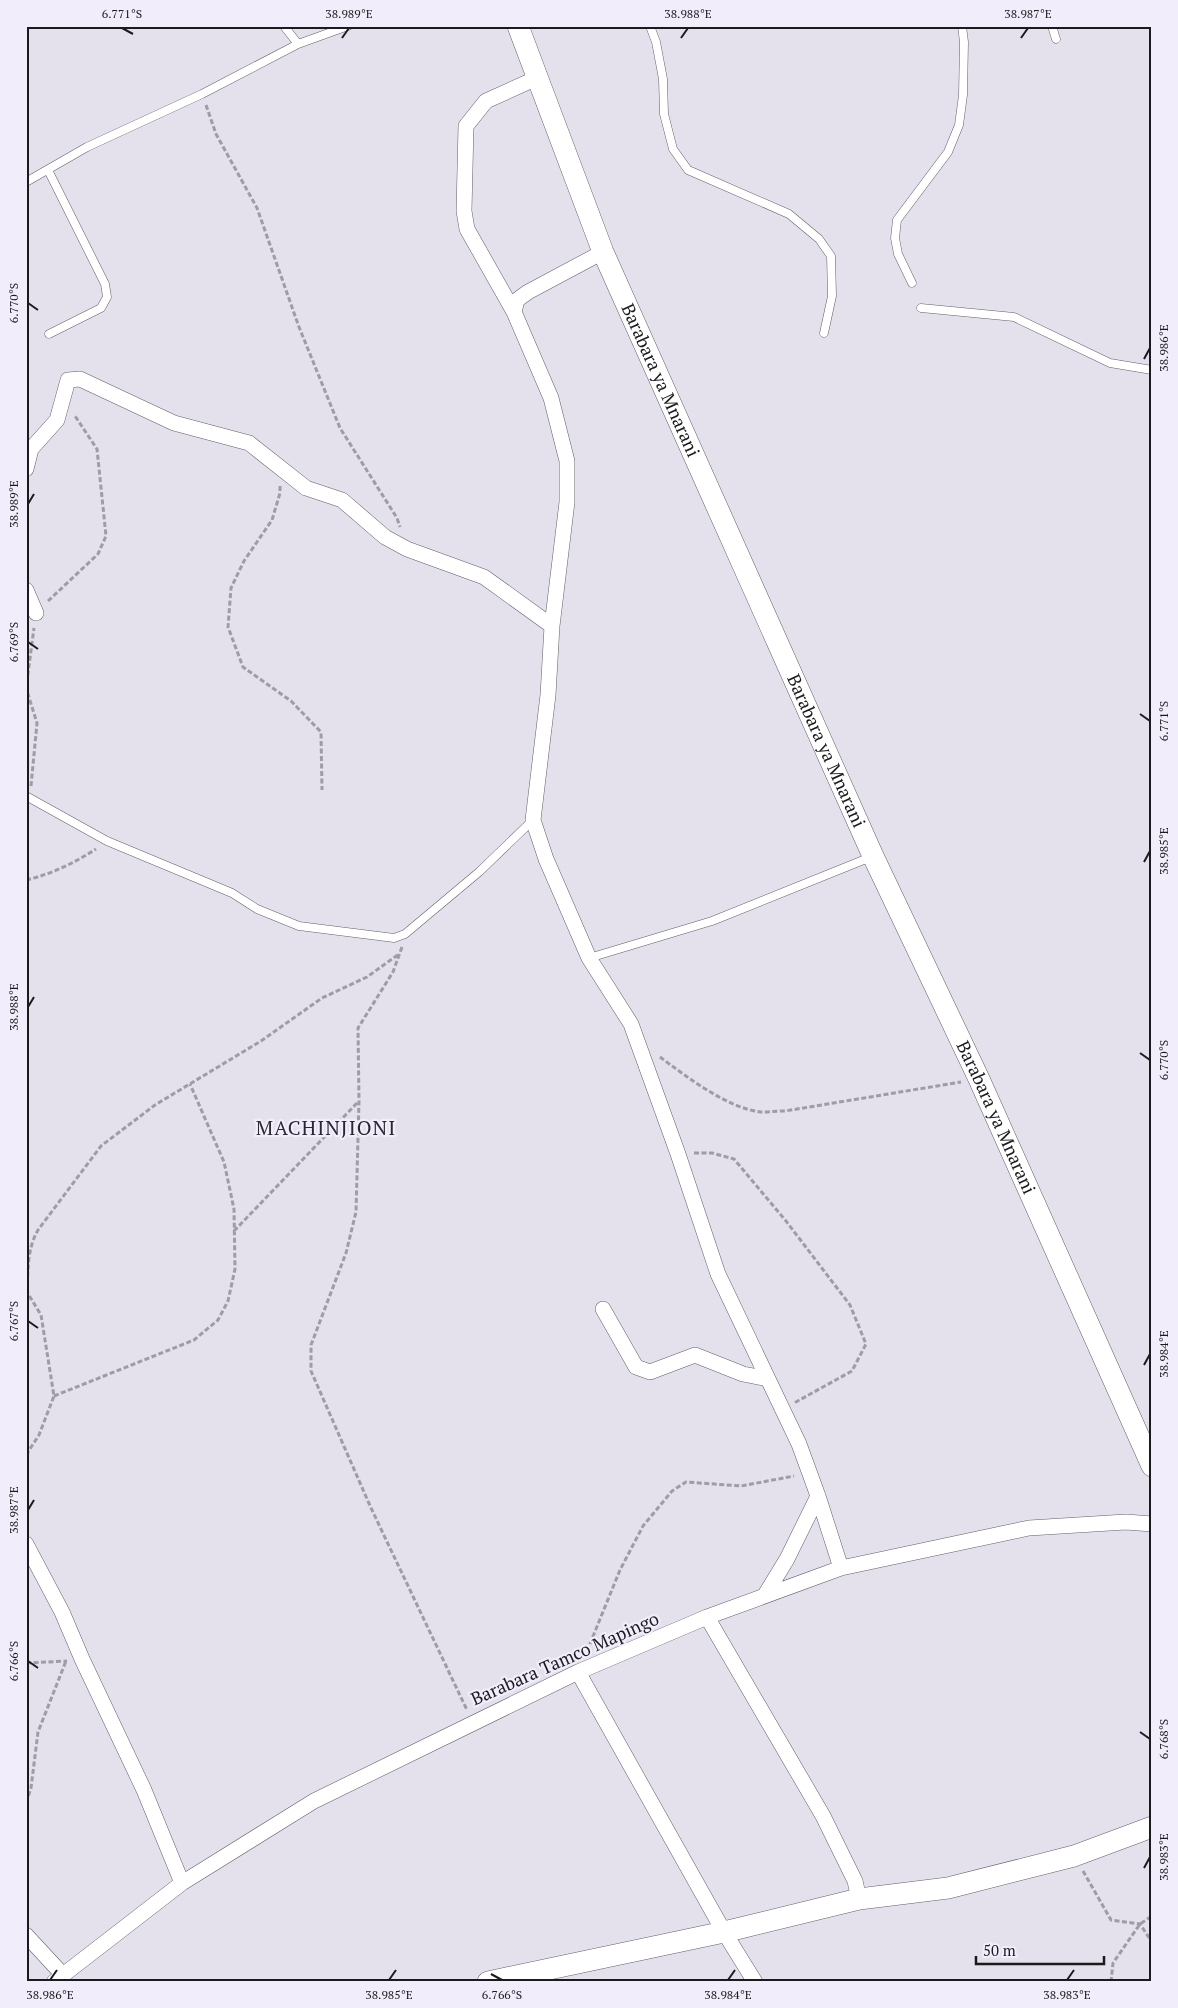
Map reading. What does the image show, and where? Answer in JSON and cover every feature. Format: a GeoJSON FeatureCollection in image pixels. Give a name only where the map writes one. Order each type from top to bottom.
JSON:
{"type":"FeatureCollection","features":[{"type":"Feature","properties":{"kind":"street","name":"Barabara ya Mnarani"},"geometry":{"type":"LineString","coordinates":[[518,26],[602,252],[873,856],[979,1079],[1152,1466]]}},
{"type":"Feature","properties":{"kind":"street"},"geometry":{"type":"LineString","coordinates":[[537,78],[486,101],[466,126],[464,211],[467,229],[514,312],[551,398],[567,461],[567,502],[552,626],[548,695],[532,820],[546,859],[589,958],[631,1024],[678,1154],[718,1274],[810,1472],[841,1568]]}},
{"type":"Feature","properties":{"kind":"street"},"geometry":{"type":"LineString","coordinates":[[514,312],[517,300],[528,292],[602,252]]}},
{"type":"Feature","properties":{"kind":"street"},"geometry":{"type":"LineString","coordinates":[[26,469],[31,449],[57,420],[68,380],[80,379],[174,423],[249,443],[306,488],[342,500],[385,537],[407,549],[484,577],[552,626]]}},
{"type":"Feature","properties":{"kind":"street"},"geometry":{"type":"LineString","coordinates":[[26,590],[36,613]]}},
{"type":"Feature","properties":{"kind":"street"},"geometry":{"type":"LineString","coordinates":[[603,1310],[636,1367],[650,1372],[694,1355],[743,1374],[768,1379]]}},
{"type":"Feature","properties":{"kind":"street"},"geometry":{"type":"LineString","coordinates":[[765,1595],[787,1559],[818,1496]]}},
{"type":"Feature","properties":{"kind":"street","name":"Barabara Tamco Mapingo"},"geometry":{"type":"LineString","coordinates":[[58,1978],[182,1883],[314,1801],[472,1722],[578,1672],[706,1617],[841,1568],[1029,1528],[1126,1522],[1152,1524]]}},
{"type":"Feature","properties":{"kind":"street"},"geometry":{"type":"LineString","coordinates":[[26,1544],[62,1612],[82,1659],[144,1790],[182,1883]]}},
{"type":"Feature","properties":{"kind":"street"},"geometry":{"type":"LineString","coordinates":[[706,1617],[823,1816],[855,1881],[859,1899]]}},
{"type":"Feature","properties":{"kind":"street"},"geometry":{"type":"LineString","coordinates":[[578,1672],[724,1932],[755,1982]]}},
{"type":"Feature","properties":{"kind":"street"},"geometry":{"type":"LineString","coordinates":[[488,1982],[724,1932],[859,1899],[948,1888],[1074,1856],[1152,1827]]}},
{"type":"Feature","properties":{"kind":"street"},"geometry":{"type":"LineString","coordinates":[[26,1935],[58,1978]]}},
{"type":"Feature","properties":{"kind":"lane"},"geometry":{"type":"LineString","coordinates":[[284,26],[298,44]]}},
{"type":"Feature","properties":{"kind":"lane"},"geometry":{"type":"LineString","coordinates":[[26,182],[87,147],[202,94],[298,44],[348,26]]}},
{"type":"Feature","properties":{"kind":"lane"},"geometry":{"type":"LineString","coordinates":[[650,26],[656,42],[663,78],[664,114],[673,149],[688,170],[789,214],[819,239],[831,256],[832,296],[824,333]]}},
{"type":"Feature","properties":{"kind":"lane"},"geometry":{"type":"LineString","coordinates":[[912,283],[898,254],[895,238],[897,220],[948,152],[959,125],[963,95],[964,42],[962,26]]}},
{"type":"Feature","properties":{"kind":"lane"},"geometry":{"type":"LineString","coordinates":[[1052,26],[1056,39]]}},
{"type":"Feature","properties":{"kind":"lane"},"geometry":{"type":"LineString","coordinates":[[48,170],[105,284],[107,297],[101,308],[49,334]]}},
{"type":"Feature","properties":{"kind":"lane"},"geometry":{"type":"LineString","coordinates":[[921,308],[1014,318],[1110,363],[1152,370]]}},
{"type":"Feature","properties":{"kind":"lane"},"geometry":{"type":"LineString","coordinates":[[27,796],[107,842],[232,893],[257,909],[299,926],[394,938],[405,934],[479,872],[532,820]]}},
{"type":"Feature","properties":{"kind":"lane"},"geometry":{"type":"LineString","coordinates":[[589,958],[712,922],[873,856]]}},
{"type":"Feature","properties":{"kind":"path"},"geometry":{"type":"LineString","coordinates":[[202,94],[216,134],[257,208],[299,327],[340,428],[396,518],[407,549]]}},
{"type":"Feature","properties":{"kind":"path"},"geometry":{"type":"LineString","coordinates":[[27,796],[33,778],[37,724],[26,688],[36,613],[98,554],[106,536],[98,449],[62,397]]}},
{"type":"Feature","properties":{"kind":"path"},"geometry":{"type":"LineString","coordinates":[[280,467],[280,493],[272,520],[244,561],[232,588],[228,627],[243,667],[291,701],[321,732],[322,790]]}},
{"type":"Feature","properties":{"kind":"path"},"geometry":{"type":"LineString","coordinates":[[26,880],[70,865],[107,842]]}},
{"type":"Feature","properties":{"kind":"path"},"geometry":{"type":"LineString","coordinates":[[405,934],[393,972],[358,1028],[359,1101],[356,1212],[346,1253],[310,1345],[311,1371],[371,1508],[472,1722]]}},
{"type":"Feature","properties":{"kind":"path"},"geometry":{"type":"LineString","coordinates":[[26,1455],[39,1435],[54,1396],[41,1315],[27,1292],[28,1266],[32,1241],[38,1230],[101,1146],[155,1105],[261,1041],[322,998],[367,977],[400,953]]}},
{"type":"Feature","properties":{"kind":"path"},"geometry":{"type":"LineString","coordinates":[[658,1056],[692,1080],[734,1104],[760,1112],[785,1111],[979,1079]]}},
{"type":"Feature","properties":{"kind":"path"},"geometry":{"type":"LineString","coordinates":[[54,1396],[194,1340],[218,1320],[228,1301],[235,1269],[234,1209],[224,1162],[190,1084]]}},
{"type":"Feature","properties":{"kind":"path"},"geometry":{"type":"LineString","coordinates":[[234,1231],[359,1101]]}},
{"type":"Feature","properties":{"kind":"path"},"geometry":{"type":"LineString","coordinates":[[678,1154],[712,1153],[734,1159],[786,1222],[850,1305],[863,1336],[866,1344],[852,1371],[782,1409]]}},
{"type":"Feature","properties":{"kind":"path"},"geometry":{"type":"LineString","coordinates":[[578,1672],[620,1570],[643,1526],[672,1491],[686,1482],[741,1486],[810,1472]]}},
{"type":"Feature","properties":{"kind":"path"},"geometry":{"type":"LineString","coordinates":[[26,1663],[82,1659]]}},
{"type":"Feature","properties":{"kind":"path"},"geometry":{"type":"LineString","coordinates":[[26,1802],[31,1788],[38,1732],[66,1661]]}},
{"type":"Feature","properties":{"kind":"path"},"geometry":{"type":"LineString","coordinates":[[1074,1856],[1111,1920],[1140,1924],[1152,1942]]}},
{"type":"Feature","properties":{"kind":"path"},"geometry":{"type":"LineString","coordinates":[[1111,1982],[1113,1964],[1140,1924],[1152,1916]]}},
{"type":"Feature","properties":{"kind":"district","name":"MACHINJIONI"},"geometry":{"type":"Point","coordinates":[326,1128]}}]}
